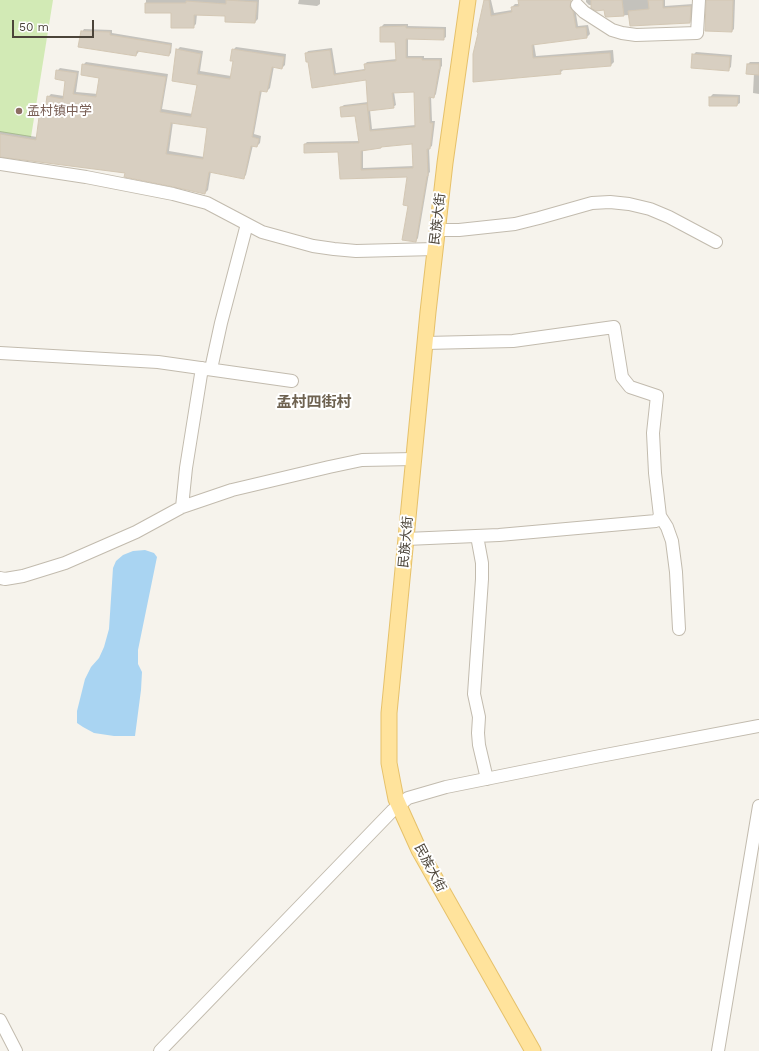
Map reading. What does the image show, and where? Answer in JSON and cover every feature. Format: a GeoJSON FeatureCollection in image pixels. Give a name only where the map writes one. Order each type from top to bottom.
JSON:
{"type":"FeatureCollection","features":[{"type":"Feature","properties":{"kind":"main road","name":"民族大街"},"geometry":{"type":"LineString","coordinates":[[468,0],[445,163],[425,343],[390,713],[390,770],[396,798],[419,850],[533,1051]]}},
{"type":"Feature","properties":{"kind":"street"},"geometry":{"type":"LineString","coordinates":[[577,5],[584,12],[612,30],[622,33],[636,35],[697,33],[699,0]]}},
{"type":"Feature","properties":{"kind":"street"},"geometry":{"type":"LineString","coordinates":[[0,164],[86,177],[173,194],[207,203],[262,232],[286,240],[312,246],[356,251],[435,250]]}},
{"type":"Feature","properties":{"kind":"street"},"geometry":{"type":"LineString","coordinates":[[437,230],[459,230],[515,224],[592,203],[610,202],[629,204],[650,209],[669,217],[716,242]]}},
{"type":"Feature","properties":{"kind":"street"},"geometry":{"type":"LineString","coordinates":[[182,507],[186,468],[206,368],[221,323],[247,224]]}},
{"type":"Feature","properties":{"kind":"street"},"geometry":{"type":"LineString","coordinates":[[425,343],[513,341],[614,327],[622,376],[630,387],[657,396],[653,433],[655,473],[660,516],[667,527],[672,541],[676,572],[679,630]]}},
{"type":"Feature","properties":{"kind":"street"},"geometry":{"type":"LineString","coordinates":[[0,353],[158,362],[292,381]]}},
{"type":"Feature","properties":{"kind":"street"},"geometry":{"type":"LineString","coordinates":[[0,578],[5,579],[23,576],[65,563],[136,532],[182,507],[232,490],[330,466],[362,460],[414,459]]}},
{"type":"Feature","properties":{"kind":"street"},"geometry":{"type":"LineString","coordinates":[[406,539],[499,535],[656,521],[660,516]]}},
{"type":"Feature","properties":{"kind":"street"},"geometry":{"type":"LineString","coordinates":[[477,536],[482,563],[482,579],[474,694],[479,717],[479,745],[487,779]]}},
{"type":"Feature","properties":{"kind":"street"},"geometry":{"type":"LineString","coordinates":[[160,1051],[392,811],[408,798],[446,787],[759,726]]}},
{"type":"Feature","properties":{"kind":"street"},"geometry":{"type":"LineString","coordinates":[[718,1051],[759,806]]}},
{"type":"Feature","properties":{"kind":"street"},"geometry":{"type":"LineString","coordinates":[[0,1020],[16,1051]]}},
{"type":"Feature","properties":{"kind":"green space"},"geometry":{"type":"Polygon","coordinates":[[[0,0],[53,0],[31,137],[0,132],[0,0]]]}},
{"type":"Feature","properties":{"kind":"water"},"geometry":{"type":"Polygon","coordinates":[[[145,550],[154,553],[157,557],[138,650],[138,664],[142,672],[135,736],[114,736],[94,733],[77,723],[77,711],[85,679],[91,667],[99,658],[109,629],[113,568],[116,561],[123,555],[133,551],[145,550]]]}},
{"type":"Feature","properties":{"kind":"building"},"geometry":{"type":"Polygon","coordinates":[[[226,0],[257,2],[255,23],[225,22],[225,16],[194,15],[194,28],[171,28],[171,13],[145,13],[145,3],[186,3],[186,1],[226,4],[226,0]]]}},
{"type":"Feature","properties":{"kind":"building"},"geometry":{"type":"Polygon","coordinates":[[[484,0],[489,0],[491,16],[512,12],[511,7],[519,6],[518,0],[571,0],[570,7],[573,11],[576,28],[586,27],[587,38],[532,45],[533,58],[610,53],[611,66],[560,70],[561,74],[473,82],[473,54],[484,0]]]}},
{"type":"Feature","properties":{"kind":"building"},"geometry":{"type":"Polygon","coordinates":[[[591,0],[622,0],[624,16],[606,17],[604,10],[596,11],[591,8],[591,0]]]}},
{"type":"Feature","properties":{"kind":"building"},"geometry":{"type":"Polygon","coordinates":[[[648,0],[663,0],[663,8],[691,6],[690,23],[630,26],[628,11],[649,9],[648,0]]]}},
{"type":"Feature","properties":{"kind":"building"},"geometry":{"type":"Polygon","coordinates":[[[706,0],[733,0],[732,32],[705,31],[706,0]]]}},
{"type":"Feature","properties":{"kind":"building"},"geometry":{"type":"Polygon","coordinates":[[[406,26],[406,28],[444,29],[444,40],[406,39],[406,58],[440,60],[440,69],[434,98],[429,97],[430,123],[433,123],[430,149],[427,149],[428,176],[416,242],[402,240],[408,206],[403,205],[407,177],[340,179],[338,152],[304,153],[304,144],[359,143],[355,116],[341,117],[340,107],[367,104],[370,131],[415,127],[414,92],[392,93],[394,108],[368,111],[366,80],[312,88],[305,53],[330,50],[334,75],[365,70],[364,64],[396,61],[395,42],[380,42],[380,27],[406,26]],[[412,144],[381,147],[361,151],[361,170],[413,168],[412,144]]]}},
{"type":"Feature","properties":{"kind":"building"},"geometry":{"type":"Polygon","coordinates":[[[81,31],[110,32],[110,35],[171,45],[169,56],[137,51],[136,56],[78,47],[81,31]]]}},
{"type":"Feature","properties":{"kind":"building"},"geometry":{"type":"Polygon","coordinates":[[[176,49],[201,54],[197,74],[230,79],[233,61],[230,61],[232,49],[284,57],[282,69],[272,67],[267,92],[260,91],[252,137],[259,139],[257,147],[251,146],[244,179],[209,172],[205,194],[124,177],[125,173],[0,157],[0,134],[36,140],[39,117],[44,118],[47,96],[63,99],[65,81],[55,79],[56,70],[77,73],[73,94],[96,97],[99,78],[81,75],[82,64],[166,77],[160,112],[191,117],[197,85],[172,81],[176,49]],[[171,123],[166,154],[203,159],[207,128],[171,123]]]}},
{"type":"Feature","properties":{"kind":"building"},"geometry":{"type":"Polygon","coordinates":[[[692,54],[730,57],[729,71],[691,68],[692,54]]]}},
{"type":"Feature","properties":{"kind":"building"},"geometry":{"type":"Polygon","coordinates":[[[747,64],[759,64],[759,75],[746,74],[747,64]]]}},
{"type":"Feature","properties":{"kind":"building"},"geometry":{"type":"Polygon","coordinates":[[[709,97],[738,97],[737,106],[709,106],[709,97]]]}},
{"type":"Feature","properties":{"kind":"place","name":"孟村镇中学"},"geometry":{"type":"Point","coordinates":[19,111]}},
{"type":"Feature","properties":{"kind":"district","name":"孟村四街村"},"geometry":{"type":"Point","coordinates":[314,403]}}]}
